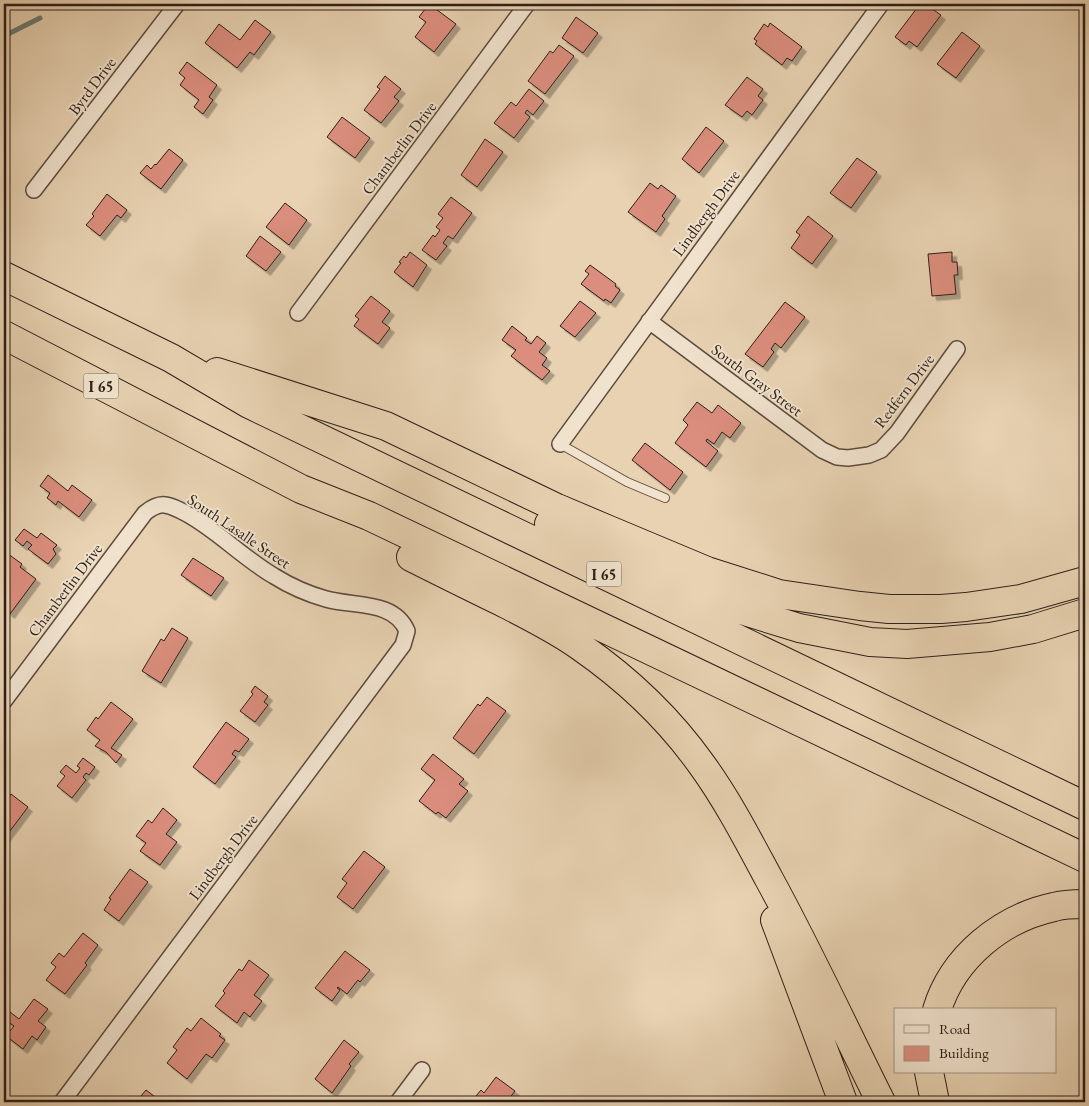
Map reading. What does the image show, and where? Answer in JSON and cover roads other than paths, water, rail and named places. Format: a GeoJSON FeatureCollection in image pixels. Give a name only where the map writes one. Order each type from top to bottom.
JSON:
{"type":"FeatureCollection","features":[{"type":"Feature","properties":{"kind":"highway","name":"I 65"},"geometry":{"type":"LineString","coordinates":[[4,276],[171,358],[249,404],[1085,806]]}},
{"type":"Feature","properties":{"kind":"highway","name":"I 65"},"geometry":{"type":"LineString","coordinates":[[4,335],[301,489],[369,516],[1085,858]]}},
{"type":"Feature","properties":{"kind":"highway"},"geometry":{"type":"LineString","coordinates":[[171,358],[386,426],[557,508],[707,571],[779,594],[889,609],[941,609],[1021,599],[1085,581]]}},
{"type":"Feature","properties":{"kind":"highway"},"geometry":{"type":"LineString","coordinates":[[295,397],[378,442],[670,582],[712,601],[799,628],[870,642],[907,644],[990,637],[1033,629],[1085,613]]}},
{"type":"Feature","properties":{"kind":"highway"},"geometry":{"type":"LineString","coordinates":[[301,489],[362,532],[556,630],[603,663],[646,702],[686,744],[734,814],[802,939],[881,1102]]}},
{"type":"Feature","properties":{"kind":"highway"},"geometry":{"type":"LineString","coordinates":[[734,814],[843,1102]]}},
{"type":"Feature","properties":{"kind":"highway"},"geometry":{"type":"LineString","coordinates":[[938,1008],[942,994],[956,972],[974,950],[994,933],[1018,919],[1044,909],[1056,906],[1085,904]]}},
{"type":"Feature","properties":{"kind":"highway"},"geometry":{"type":"LineString","coordinates":[[929,1074],[935,1102]]}},
{"type":"Feature","properties":{"kind":"street","name":"Byrd Drive"},"geometry":{"type":"LineString","coordinates":[[34,190],[177,4]]}},
{"type":"Feature","properties":{"kind":"street","name":"Chamberlin Drive"},"geometry":{"type":"LineString","coordinates":[[298,314],[527,4]]}},
{"type":"Feature","properties":{"kind":"street","name":"Lindbergh Drive"},"geometry":{"type":"LineString","coordinates":[[560,444],[881,4]]}},
{"type":"Feature","properties":{"kind":"street","name":"South Gray Street"},"geometry":{"type":"LineString","coordinates":[[649,321],[822,450],[837,457],[848,458]]}},
{"type":"Feature","properties":{"kind":"street","name":"Redfern Drive"},"geometry":{"type":"LineString","coordinates":[[848,458],[868,455],[881,450],[897,433],[957,349]]}},
{"type":"Feature","properties":{"kind":"street","name":"Chamberlin Drive"},"geometry":{"type":"LineString","coordinates":[[4,701],[145,513],[158,506]]}},
{"type":"Feature","properties":{"kind":"street","name":"South Lasalle Street"},"geometry":{"type":"LineString","coordinates":[[158,506],[169,506],[194,518],[224,539],[258,567],[290,585],[328,599],[383,609],[401,619],[407,630]]}},
{"type":"Feature","properties":{"kind":"street","name":"Lindbergh Drive"},"geometry":{"type":"LineString","coordinates":[[62,1102],[403,645],[407,630]]}},
{"type":"Feature","properties":{"kind":"street"},"geometry":{"type":"LineString","coordinates":[[398,1102],[422,1070]]}},
{"type":"Feature","properties":{"kind":"lane"},"geometry":{"type":"LineString","coordinates":[[560,444],[627,482],[665,498]]}},
{"type":"Feature","properties":{"kind":"waterway"},"geometry":{"type":"LineString","coordinates":[[4,36],[40,18]]}}]}
